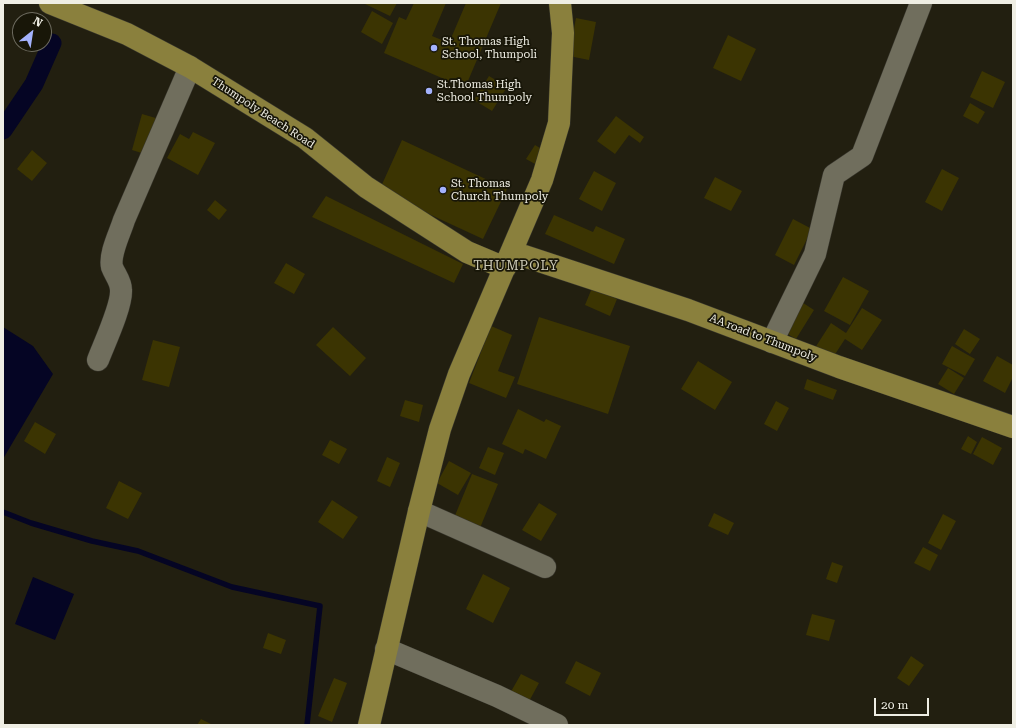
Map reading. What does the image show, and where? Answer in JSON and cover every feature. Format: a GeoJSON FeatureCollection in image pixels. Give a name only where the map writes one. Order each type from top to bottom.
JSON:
{"type":"FeatureCollection","features":[{"type":"Feature","properties":{"kind":"main road","name":"Thumpoly Beach Road"},"geometry":{"type":"LineString","coordinates":[[50,3],[127,34],[190,67],[304,138],[366,187],[467,252],[508,260]]}},
{"type":"Feature","properties":{"kind":"main road"},"geometry":{"type":"LineString","coordinates":[[369,725],[419,511],[442,422],[459,374],[542,180],[559,123],[563,33],[560,3]]}},
{"type":"Feature","properties":{"kind":"main road","name":"AA road to Thumpoly"},"geometry":{"type":"LineString","coordinates":[[508,260],[688,310],[839,367],[1013,427]]}},
{"type":"Feature","properties":{"kind":"street"},"geometry":{"type":"LineString","coordinates":[[772,342],[815,254],[834,175],[862,156],[921,3]]}},
{"type":"Feature","properties":{"kind":"street"},"geometry":{"type":"LineString","coordinates":[[98,360],[119,304],[121,290],[111,261],[116,244],[124,220],[190,67]]}},
{"type":"Feature","properties":{"kind":"street"},"geometry":{"type":"LineString","coordinates":[[419,511],[545,567]]}},
{"type":"Feature","properties":{"kind":"street"},"geometry":{"type":"LineString","coordinates":[[386,649],[497,696],[557,725]]}},
{"type":"Feature","properties":{"kind":"water"},"geometry":{"type":"Polygon","coordinates":[[[3,327],[33,346],[53,374],[3,459],[3,327]]]}},
{"type":"Feature","properties":{"kind":"water"},"geometry":{"type":"Polygon","coordinates":[[[33,577],[74,594],[55,640],[15,624],[33,577]]]}},
{"type":"Feature","properties":{"kind":"building"},"geometry":{"type":"Polygon","coordinates":[[[397,3],[390,16],[365,4],[397,3]]]}},
{"type":"Feature","properties":{"kind":"building","name":"St. Thomas High School, Thumpoli"},"geometry":{"type":"Polygon","coordinates":[[[414,3],[446,3],[432,36],[449,43],[466,3],[501,3],[465,88],[384,53],[399,17],[406,20],[414,3]]]}},
{"type":"Feature","properties":{"kind":"building"},"geometry":{"type":"Polygon","coordinates":[[[372,11],[393,23],[382,44],[361,32],[372,11]]]}},
{"type":"Feature","properties":{"kind":"building"},"geometry":{"type":"Polygon","coordinates":[[[576,18],[596,22],[589,60],[569,56],[576,18]]]}},
{"type":"Feature","properties":{"kind":"building"},"geometry":{"type":"Polygon","coordinates":[[[728,35],[756,49],[741,81],[713,68],[728,35]]]}},
{"type":"Feature","properties":{"kind":"building"},"geometry":{"type":"Polygon","coordinates":[[[982,71],[1005,82],[993,108],[970,97],[982,71]]]}},
{"type":"Feature","properties":{"kind":"building"},"geometry":{"type":"Polygon","coordinates":[[[489,76],[507,87],[492,111],[474,100],[489,76]]]}},
{"type":"Feature","properties":{"kind":"building"},"geometry":{"type":"Polygon","coordinates":[[[970,103],[985,112],[978,124],[963,116],[970,103]]]}},
{"type":"Feature","properties":{"kind":"building"},"geometry":{"type":"Polygon","coordinates":[[[142,114],[159,119],[148,155],[132,150],[142,114]]]}},
{"type":"Feature","properties":{"kind":"building"},"geometry":{"type":"Polygon","coordinates":[[[616,116],[644,137],[640,143],[629,135],[615,154],[597,141],[616,116]]]}},
{"type":"Feature","properties":{"kind":"building"},"geometry":{"type":"Polygon","coordinates":[[[193,132],[215,143],[198,175],[167,158],[180,134],[189,139],[193,132]]]}},
{"type":"Feature","properties":{"kind":"building","name":"St. Thomas Church Thumpoly"},"geometry":{"type":"Polygon","coordinates":[[[402,140],[507,189],[483,239],[379,191],[402,140]]]}},
{"type":"Feature","properties":{"kind":"building"},"geometry":{"type":"Polygon","coordinates":[[[535,145],[545,151],[537,165],[526,159],[535,145]]]}},
{"type":"Feature","properties":{"kind":"building"},"geometry":{"type":"Polygon","coordinates":[[[32,150],[47,163],[32,181],[17,169],[32,150]]]}},
{"type":"Feature","properties":{"kind":"building"},"geometry":{"type":"Polygon","coordinates":[[[942,169],[959,178],[942,211],[925,202],[942,169]]]}},
{"type":"Feature","properties":{"kind":"building"},"geometry":{"type":"Polygon","coordinates":[[[594,171],[616,183],[602,211],[579,199],[594,171]]]}},
{"type":"Feature","properties":{"kind":"building"},"geometry":{"type":"Polygon","coordinates":[[[715,177],[742,191],[731,211],[704,198],[715,177]]]}},
{"type":"Feature","properties":{"kind":"building"},"geometry":{"type":"Polygon","coordinates":[[[326,196],[463,264],[454,283],[312,217],[326,196]]]}},
{"type":"Feature","properties":{"kind":"building"},"geometry":{"type":"Polygon","coordinates":[[[215,200],[227,210],[219,220],[207,210],[215,200]]]}},
{"type":"Feature","properties":{"kind":"building"},"geometry":{"type":"Polygon","coordinates":[[[554,215],[593,232],[596,226],[625,239],[614,264],[545,234],[554,215]]]}},
{"type":"Feature","properties":{"kind":"building"},"geometry":{"type":"Polygon","coordinates":[[[793,219],[812,229],[794,265],[775,255],[793,219]]]}},
{"type":"Feature","properties":{"kind":"building"},"geometry":{"type":"Polygon","coordinates":[[[286,263],[305,274],[294,294],[274,283],[286,263]]]}},
{"type":"Feature","properties":{"kind":"building"},"geometry":{"type":"Polygon","coordinates":[[[843,277],[869,291],[850,325],[824,311],[843,277]]]}},
{"type":"Feature","properties":{"kind":"building"},"geometry":{"type":"Polygon","coordinates":[[[592,288],[617,299],[610,316],[585,305],[592,288]]]}},
{"type":"Feature","properties":{"kind":"building"},"geometry":{"type":"Polygon","coordinates":[[[797,299],[814,310],[796,339],[779,329],[797,299]]]}},
{"type":"Feature","properties":{"kind":"building"},"geometry":{"type":"Polygon","coordinates":[[[862,308],[882,320],[862,350],[845,339],[830,362],[813,351],[831,323],[846,333],[862,308]]]}},
{"type":"Feature","properties":{"kind":"building"},"geometry":{"type":"Polygon","coordinates":[[[539,317],[630,346],[608,414],[517,384],[539,317]]]}},
{"type":"Feature","properties":{"kind":"building"},"geometry":{"type":"Polygon","coordinates":[[[491,326],[512,335],[498,371],[515,377],[506,398],[469,383],[491,326]]]}},
{"type":"Feature","properties":{"kind":"building"},"geometry":{"type":"Polygon","coordinates":[[[333,327],[366,358],[350,376],[316,345],[333,327]]]}},
{"type":"Feature","properties":{"kind":"building"},"geometry":{"type":"Polygon","coordinates":[[[964,329],[980,339],[970,354],[955,344],[964,329]]]}},
{"type":"Feature","properties":{"kind":"building"},"geometry":{"type":"Polygon","coordinates":[[[153,340],[180,347],[169,387],[142,380],[153,340]]]}},
{"type":"Feature","properties":{"kind":"building"},"geometry":{"type":"Polygon","coordinates":[[[952,346],[975,359],[965,376],[942,364],[952,346]]]}},
{"type":"Feature","properties":{"kind":"building"},"geometry":{"type":"Polygon","coordinates":[[[997,356],[1013,365],[1013,377],[1005,393],[983,381],[997,356]]]}},
{"type":"Feature","properties":{"kind":"building"},"geometry":{"type":"Polygon","coordinates":[[[698,361],[732,382],[715,410],[681,389],[698,361]]]}},
{"type":"Feature","properties":{"kind":"building"},"geometry":{"type":"Polygon","coordinates":[[[948,368],[964,378],[954,394],[938,384],[948,368]]]}},
{"type":"Feature","properties":{"kind":"building"},"geometry":{"type":"Polygon","coordinates":[[[807,379],[837,390],[833,400],[804,389],[807,379]]]}},
{"type":"Feature","properties":{"kind":"building"},"geometry":{"type":"Polygon","coordinates":[[[405,400],[423,405],[419,422],[400,416],[405,400]]]}},
{"type":"Feature","properties":{"kind":"building"},"geometry":{"type":"Polygon","coordinates":[[[776,401],[789,408],[777,431],[764,424],[776,401]]]}},
{"type":"Feature","properties":{"kind":"building"},"geometry":{"type":"Polygon","coordinates":[[[518,409],[544,422],[546,419],[561,426],[546,459],[525,449],[523,454],[502,444],[518,409]]]}},
{"type":"Feature","properties":{"kind":"building"},"geometry":{"type":"Polygon","coordinates":[[[35,422],[56,434],[45,454],[24,441],[35,422]]]}},
{"type":"Feature","properties":{"kind":"building"},"geometry":{"type":"Polygon","coordinates":[[[968,436],[977,442],[971,454],[961,449],[968,436]]]}},
{"type":"Feature","properties":{"kind":"building"},"geometry":{"type":"Polygon","coordinates":[[[982,437],[1002,448],[993,465],[973,454],[982,437]]]}},
{"type":"Feature","properties":{"kind":"building"},"geometry":{"type":"Polygon","coordinates":[[[330,440],[347,449],[339,464],[322,455],[330,440]]]}},
{"type":"Feature","properties":{"kind":"building"},"geometry":{"type":"Polygon","coordinates":[[[488,447],[504,453],[495,475],[479,468],[488,447]]]}},
{"type":"Feature","properties":{"kind":"building"},"geometry":{"type":"Polygon","coordinates":[[[387,457],[400,463],[390,487],[377,481],[387,457]]]}},
{"type":"Feature","properties":{"kind":"building"},"geometry":{"type":"Polygon","coordinates":[[[449,461],[471,473],[458,495],[437,483],[449,461]]]}},
{"type":"Feature","properties":{"kind":"building"},"geometry":{"type":"Polygon","coordinates":[[[472,474],[498,484],[480,528],[454,518],[472,474]]]}},
{"type":"Feature","properties":{"kind":"building"},"geometry":{"type":"Polygon","coordinates":[[[119,481],[142,493],[128,519],[106,508],[119,481]]]}},
{"type":"Feature","properties":{"kind":"building"},"geometry":{"type":"Polygon","coordinates":[[[332,500],[358,517],[343,539],[318,522],[332,500]]]}},
{"type":"Feature","properties":{"kind":"building"},"geometry":{"type":"Polygon","coordinates":[[[539,503],[557,514],[541,541],[522,530],[539,503]]]}},
{"type":"Feature","properties":{"kind":"building"},"geometry":{"type":"Polygon","coordinates":[[[714,513],[734,523],[728,535],[708,526],[714,513]]]}},
{"type":"Feature","properties":{"kind":"building"},"geometry":{"type":"Polygon","coordinates":[[[943,514],[956,521],[941,550],[928,543],[943,514]]]}},
{"type":"Feature","properties":{"kind":"building"},"geometry":{"type":"Polygon","coordinates":[[[923,547],[938,555],[930,571],[914,563],[923,547]]]}},
{"type":"Feature","properties":{"kind":"building"},"geometry":{"type":"Polygon","coordinates":[[[832,562],[843,566],[837,583],[826,579],[832,562]]]}},
{"type":"Feature","properties":{"kind":"building"},"geometry":{"type":"Polygon","coordinates":[[[483,574],[510,588],[493,623],[466,609],[483,574]]]}},
{"type":"Feature","properties":{"kind":"building"},"geometry":{"type":"Polygon","coordinates":[[[812,614],[835,620],[829,641],[806,635],[812,614]]]}},
{"type":"Feature","properties":{"kind":"building"},"geometry":{"type":"Polygon","coordinates":[[[268,633],[286,640],[281,654],[263,648],[268,633]]]}},
{"type":"Feature","properties":{"kind":"building"},"geometry":{"type":"Polygon","coordinates":[[[911,656],[924,665],[909,686],[897,678],[911,656]]]}},
{"type":"Feature","properties":{"kind":"building"},"geometry":{"type":"Polygon","coordinates":[[[576,661],[601,673],[590,696],[565,683],[576,661]]]}},
{"type":"Feature","properties":{"kind":"building"},"geometry":{"type":"Polygon","coordinates":[[[521,674],[539,683],[527,705],[509,695],[521,674]]]}},
{"type":"Feature","properties":{"kind":"building"},"geometry":{"type":"Polygon","coordinates":[[[334,678],[347,683],[332,722],[318,716],[334,678]]]}},
{"type":"Feature","properties":{"kind":"building"},"geometry":{"type":"Polygon","coordinates":[[[201,719],[213,725],[197,725],[201,719]]]}},
{"type":"Feature","properties":{"kind":"waterway"},"geometry":{"type":"LineString","coordinates":[[3,130],[34,84],[48,52]]}},
{"type":"Feature","properties":{"kind":"waterway"},"geometry":{"type":"LineString","coordinates":[[3,512],[31,523],[92,541],[138,551],[232,587],[320,606],[307,725]]}},
{"type":"Feature","properties":{"kind":"place","name":"St. Thomas High School, Thumpoli"},"geometry":{"type":"Point","coordinates":[434,48]}},
{"type":"Feature","properties":{"kind":"place","name":"St.Thomas High School Thumpoly"},"geometry":{"type":"Point","coordinates":[429,91]}},
{"type":"Feature","properties":{"kind":"place","name":"St. Thomas Church Thumpoly"},"geometry":{"type":"Point","coordinates":[443,190]}},
{"type":"Feature","properties":{"kind":"district","name":"THUMPOLY"},"geometry":{"type":"Point","coordinates":[516,266]}}]}
